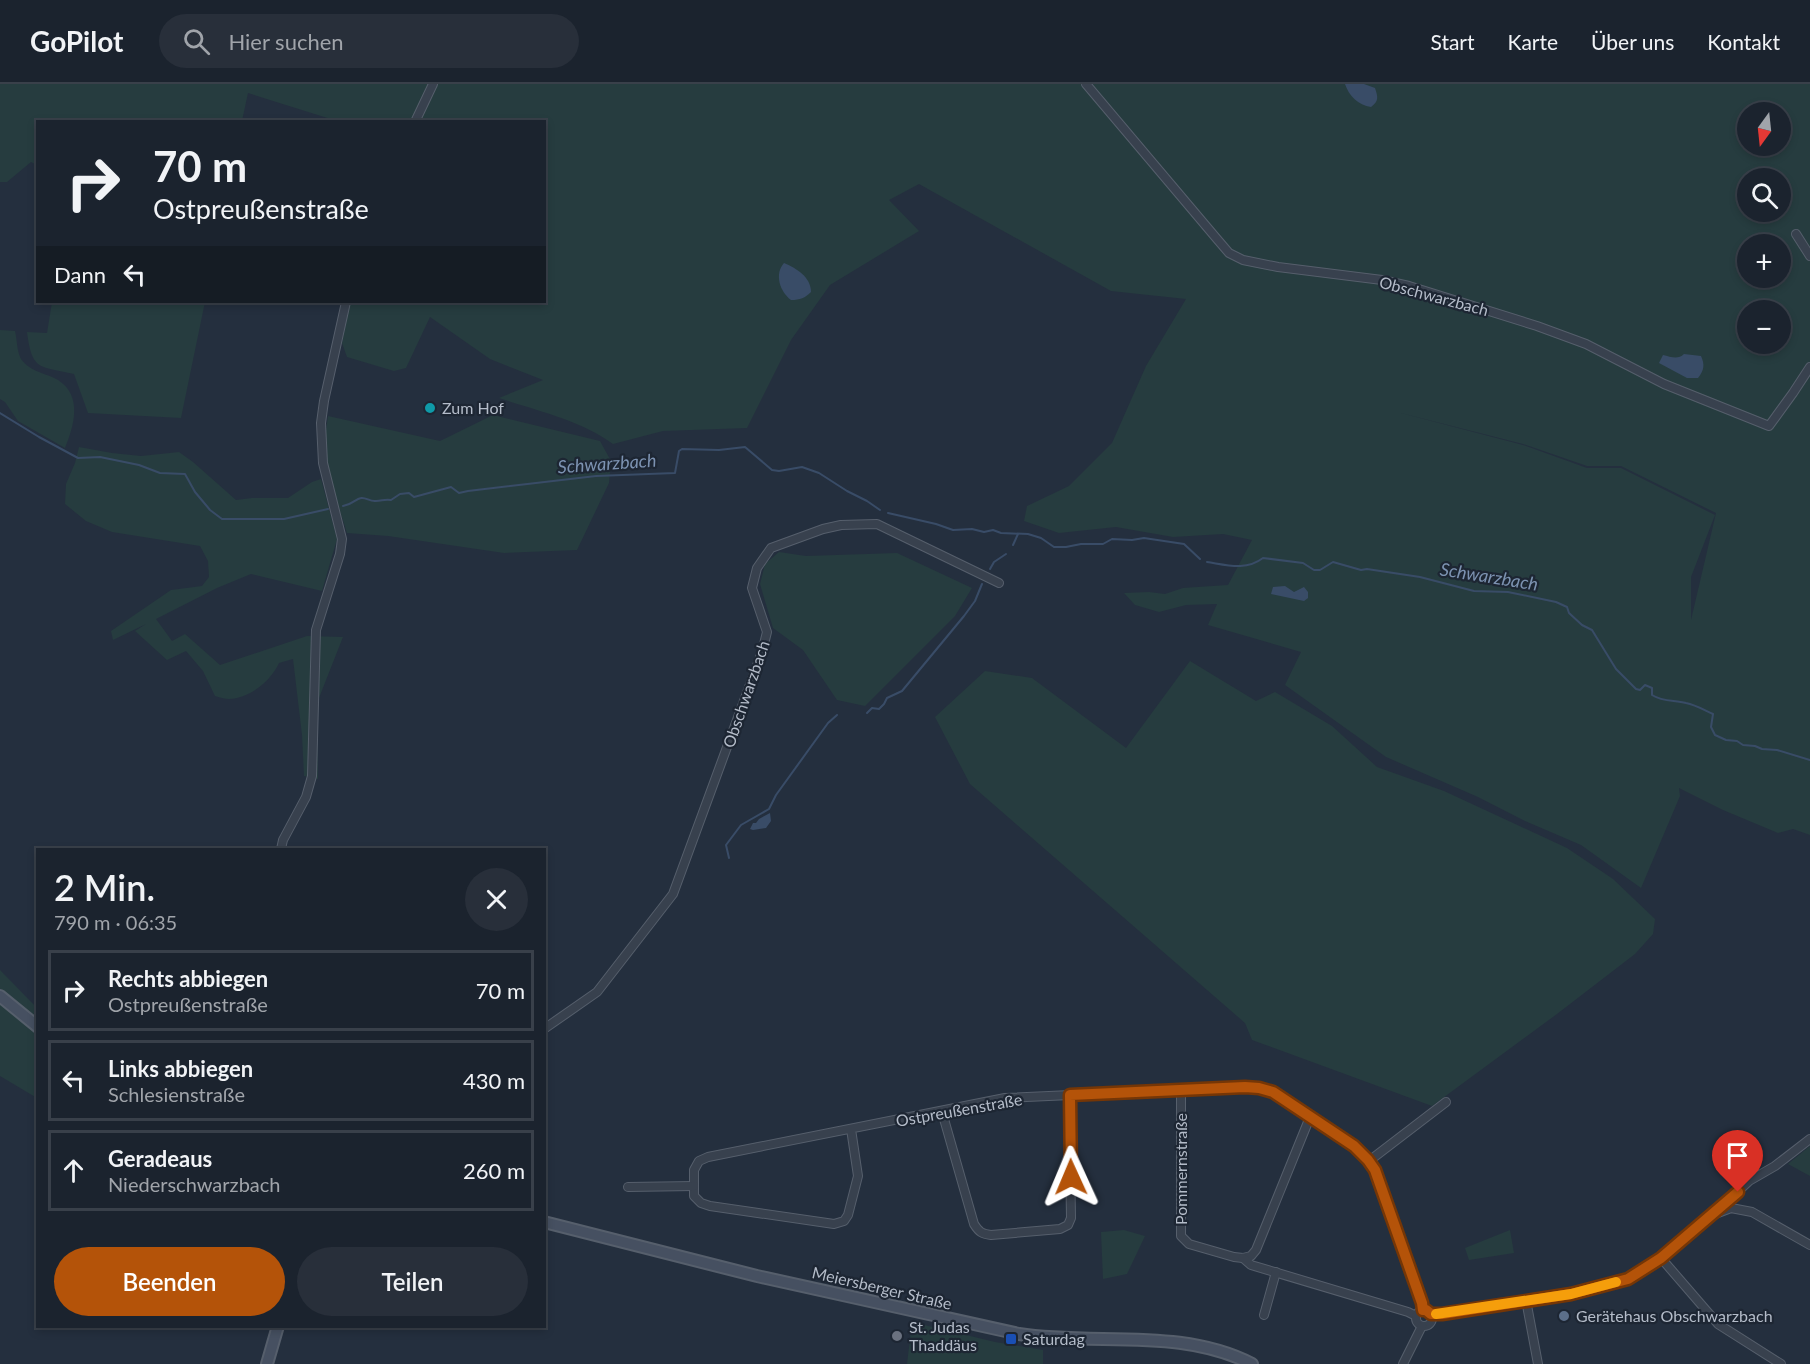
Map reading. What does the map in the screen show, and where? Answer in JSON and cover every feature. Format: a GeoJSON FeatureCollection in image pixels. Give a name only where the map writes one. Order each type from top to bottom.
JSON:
{"type":"FeatureCollection","features":[{"type":"Feature","properties":{"kind":"main road"},"geometry":{"type":"LineString","coordinates":[[0,996],[36,1025]]}},
{"type":"Feature","properties":{"kind":"main road","name":"Meiersberger Straße"},"geometry":{"type":"LineString","coordinates":[[546,1223],[757,1276],[1019,1334],[1067,1339],[1173,1342],[1223,1353],[1252,1364]]}},
{"type":"Feature","properties":{"kind":"main road"},"geometry":{"type":"LineString","coordinates":[[267,1364],[277,1328]]}},
{"type":"Feature","properties":{"kind":"street"},"geometry":{"type":"LineString","coordinates":[[416,120],[433,84]]}},
{"type":"Feature","properties":{"kind":"street","name":"Obschwarzbach"},"geometry":{"type":"LineString","coordinates":[[1086,84],[1229,253],[1242,260],[1278,267],[1382,280],[1469,304],[1586,344],[1664,384],[1769,426],[1810,367]]}},
{"type":"Feature","properties":{"kind":"street"},"geometry":{"type":"LineString","coordinates":[[1796,234],[1810,256]]}},
{"type":"Feature","properties":{"kind":"street"},"geometry":{"type":"LineString","coordinates":[[281,848],[283,840],[306,796],[312,776],[316,630],[340,554],[342,539],[322,463],[321,443],[324,401],[346,303]]}},
{"type":"Feature","properties":{"kind":"street","name":"Obschwarzbach"},"geometry":{"type":"LineString","coordinates":[[546,1028],[597,992],[673,894],[762,652],[767,632],[752,588],[757,568],[771,548],[823,529],[841,525],[878,524],[999,583]]}},
{"type":"Feature","properties":{"kind":"street","name":"Ostpreußenstraße"},"geometry":{"type":"LineString","coordinates":[[694,1186],[694,1170],[699,1161],[708,1157],[1005,1098],[1259,1088],[1273,1092],[1354,1146],[1369,1161],[1375,1170],[1407,1256],[1423,1310]]}},
{"type":"Feature","properties":{"kind":"street","name":"Pommernstraße"},"geometry":{"type":"LineString","coordinates":[[1181,1090],[1181,1236],[1189,1244],[1243,1258]]}},
{"type":"Feature","properties":{"kind":"street"},"geometry":{"type":"LineString","coordinates":[[942,1112],[974,1224],[978,1231],[991,1235],[1060,1229],[1068,1225],[1071,1218],[1070,1095]]}},
{"type":"Feature","properties":{"kind":"street"},"geometry":{"type":"LineString","coordinates":[[1369,1161],[1446,1102]]}},
{"type":"Feature","properties":{"kind":"street"},"geometry":{"type":"LineString","coordinates":[[1243,1258],[1251,1256],[1256,1250],[1310,1117]]}},
{"type":"Feature","properties":{"kind":"street"},"geometry":{"type":"LineString","coordinates":[[628,1187],[694,1186],[694,1196],[701,1203],[710,1206],[834,1224],[844,1221],[848,1215],[858,1176],[851,1130]]}},
{"type":"Feature","properties":{"kind":"street"},"geometry":{"type":"LineString","coordinates":[[1431,1314],[1431,1323],[1428,1325],[1422,1326],[1417,1322],[1416,1316],[1423,1310],[1431,1314],[1442,1314],[1571,1294],[1628,1279],[1661,1258],[1728,1202],[1749,1181],[1775,1166],[1810,1139]]}},
{"type":"Feature","properties":{"kind":"street"},"geometry":{"type":"LineString","coordinates":[[1710,1216],[1731,1208],[1752,1212],[1810,1245]]}},
{"type":"Feature","properties":{"kind":"street"},"geometry":{"type":"LineString","coordinates":[[1243,1258],[1251,1265],[1416,1316]]}},
{"type":"Feature","properties":{"kind":"street"},"geometry":{"type":"LineString","coordinates":[[1661,1258],[1718,1324],[1781,1364]]}},
{"type":"Feature","properties":{"kind":"street"},"geometry":{"type":"LineString","coordinates":[[1264,1315],[1276,1272]]}},
{"type":"Feature","properties":{"kind":"street"},"geometry":{"type":"LineString","coordinates":[[1526,1300],[1538,1364]]}},
{"type":"Feature","properties":{"kind":"street"},"geometry":{"type":"LineString","coordinates":[[1403,1364],[1422,1326]]}},
{"type":"Feature","properties":{"kind":"green space"},"geometry":{"type":"Polygon","coordinates":[[[0,84],[430,84],[413,120],[334,120],[248,93],[242,120],[36,120],[36,164],[31,162],[7,182],[0,182],[0,84]]]}},
{"type":"Feature","properties":{"kind":"green space"},"geometry":{"type":"Polygon","coordinates":[[[438,84],[1810,84],[1810,835],[1793,829],[1778,833],[1723,810],[1679,788],[1680,796],[1641,888],[1581,845],[1386,757],[1285,685],[1301,652],[1208,625],[1217,604],[1186,605],[1159,612],[1135,605],[1124,593],[1165,594],[1183,588],[1228,585],[1252,540],[1223,534],[1173,537],[1116,527],[1059,533],[1024,521],[1027,506],[1069,486],[1112,443],[1146,366],[1186,299],[1111,291],[919,184],[889,200],[919,231],[830,285],[791,340],[747,428],[663,431],[613,444],[573,422],[499,398],[543,380],[490,359],[430,317],[406,368],[394,371],[347,357],[342,343],[350,303],[546,303],[546,120],[419,120],[438,84]],[[1397,412],[1523,445],[1587,468],[1621,468],[1715,515],[1691,577],[1691,620],[1716,513],[1621,466],[1587,466],[1523,444],[1397,412]]]}},
{"type":"Feature","properties":{"kind":"green space"},"geometry":{"type":"Polygon","coordinates":[[[52,303],[205,303],[181,418],[88,413],[74,374],[39,365],[35,360],[27,332],[47,333],[52,303]]]}},
{"type":"Feature","properties":{"kind":"green space"},"geometry":{"type":"Polygon","coordinates":[[[0,330],[15,331],[21,359],[33,370],[58,380],[71,394],[74,403],[73,421],[65,448],[18,421],[5,402],[0,399],[0,330]]]}},
{"type":"Feature","properties":{"kind":"green space"},"geometry":{"type":"Polygon","coordinates":[[[493,415],[600,441],[611,461],[609,483],[577,550],[504,553],[388,536],[347,533],[325,464],[328,416],[440,441],[493,415]]]}},
{"type":"Feature","properties":{"kind":"green space"},"geometry":{"type":"Polygon","coordinates":[[[79,447],[141,456],[179,452],[236,500],[288,498],[312,482],[321,479],[337,539],[322,591],[251,574],[217,588],[156,619],[172,641],[185,634],[220,665],[307,636],[343,637],[317,703],[318,779],[304,776],[302,735],[293,659],[279,663],[271,676],[252,692],[227,699],[215,696],[203,671],[186,651],[167,660],[135,631],[146,624],[113,640],[111,631],[171,590],[202,586],[209,577],[208,561],[200,546],[112,532],[86,521],[65,504],[66,484],[79,447]]]}},
{"type":"Feature","properties":{"kind":"green space"},"geometry":{"type":"Polygon","coordinates":[[[779,552],[806,556],[897,553],[972,588],[955,616],[865,706],[837,700],[803,650],[773,628],[760,584],[765,564],[779,552]]]}},
{"type":"Feature","properties":{"kind":"green space"},"geometry":{"type":"Polygon","coordinates":[[[1190,661],[1256,701],[1275,692],[1332,726],[1377,767],[1444,791],[1567,848],[1613,879],[1655,919],[1653,934],[1635,954],[1432,1106],[1252,1040],[1245,1023],[970,784],[935,717],[985,671],[1032,678],[1126,748],[1190,661]]]}},
{"type":"Feature","properties":{"kind":"green space"},"geometry":{"type":"Polygon","coordinates":[[[0,970],[36,1007],[36,1097],[0,1076],[0,970]]]}},
{"type":"Feature","properties":{"kind":"green space"},"geometry":{"type":"Polygon","coordinates":[[[1810,1146],[1810,1176],[1788,1164],[1810,1146]]]}},
{"type":"Feature","properties":{"kind":"green space"},"geometry":{"type":"Polygon","coordinates":[[[1124,1230],[1145,1236],[1127,1274],[1103,1279],[1101,1232],[1124,1230]]]}},
{"type":"Feature","properties":{"kind":"green space"},"geometry":{"type":"Polygon","coordinates":[[[1510,1230],[1514,1253],[1469,1260],[1465,1248],[1510,1230]]]}},
{"type":"Feature","properties":{"kind":"green space"},"geometry":{"type":"Polygon","coordinates":[[[912,1322],[995,1342],[1043,1350],[1043,1364],[907,1364],[912,1322]]]}},
{"type":"Feature","properties":{"kind":"water"},"geometry":{"type":"Polygon","coordinates":[[[1345,84],[1364,84],[1375,88],[1377,101],[1371,107],[1358,102],[1345,84]]]}},
{"type":"Feature","properties":{"kind":"water"},"geometry":{"type":"Polygon","coordinates":[[[784,263],[798,270],[806,278],[811,292],[807,296],[791,300],[787,297],[781,288],[779,277],[784,263]]]}},
{"type":"Feature","properties":{"kind":"water"},"geometry":{"type":"Polygon","coordinates":[[[1684,354],[1701,356],[1703,367],[1698,378],[1687,378],[1659,363],[1663,355],[1677,357],[1684,354]]]}},
{"type":"Feature","properties":{"kind":"water"},"geometry":{"type":"Polygon","coordinates":[[[1285,586],[1294,592],[1304,587],[1308,592],[1308,598],[1304,601],[1271,594],[1273,587],[1285,586]]]}},
{"type":"Feature","properties":{"kind":"water"},"geometry":{"type":"Polygon","coordinates":[[[770,813],[771,821],[766,828],[750,829],[753,823],[770,813]]]}},
{"type":"Feature","properties":{"kind":"waterway","name":"Schwarzbach"},"geometry":{"type":"LineString","coordinates":[[0,413],[78,458],[100,457],[139,465],[160,473],[185,474],[195,492],[210,510],[222,519],[284,519],[328,509]]}},
{"type":"Feature","properties":{"kind":"waterway","name":"Schwarzbach"},"geometry":{"type":"LineString","coordinates":[[343,506],[361,498],[374,501],[391,500],[400,494],[409,493],[414,497],[451,487],[459,493],[596,476],[675,473],[679,451],[682,449],[719,450],[745,447],[772,470],[802,467],[819,473],[880,510]]}},
{"type":"Feature","properties":{"kind":"waterway","name":"Schwarzbach"},"geometry":{"type":"LineString","coordinates":[[888,513],[953,530],[972,529],[984,532],[993,530],[1001,533],[1028,534],[1041,538],[1054,547],[1103,544],[1112,539],[1144,538],[1184,544],[1200,559]]}},
{"type":"Feature","properties":{"kind":"waterway"},"geometry":{"type":"LineString","coordinates":[[1013,545],[1018,534]]}},
{"type":"Feature","properties":{"kind":"waterway"},"geometry":{"type":"LineString","coordinates":[[990,569],[994,562],[1006,554]]}},
{"type":"Feature","properties":{"kind":"waterway","name":"Schwarzbach"},"geometry":{"type":"LineString","coordinates":[[1207,562],[1243,566],[1263,558],[1303,563],[1314,570],[1320,570],[1333,562],[1361,570],[1420,577],[1474,591],[1508,592],[1556,602],[1567,607],[1569,613],[1582,625],[1592,630],[1616,669],[1636,689],[1640,690],[1645,685],[1652,688],[1652,695],[1656,697],[1697,706],[1713,714],[1711,727],[1715,735],[1726,740],[1762,749],[1777,750],[1810,760]]}},
{"type":"Feature","properties":{"kind":"waterway"},"geometry":{"type":"LineString","coordinates":[[867,713],[872,708],[879,709],[887,698],[902,691],[964,616],[975,601],[982,584]]}},
{"type":"Feature","properties":{"kind":"waterway"},"geometry":{"type":"LineString","coordinates":[[729,858],[726,845],[741,825],[769,809],[776,795],[828,723],[837,715]]}},
{"type":"Feature","properties":{"kind":"slow traffic"},"geometry":{"type":"LineString","coordinates":[[1436,1314],[1571,1294],[1616,1282]]}},
{"type":"Feature","properties":{"kind":"place","name":"Zum Hof"},"geometry":{"type":"Point","coordinates":[430,408]}},
{"type":"Feature","properties":{"kind":"place","name":"Gerätehaus Obschwarzbach"},"geometry":{"type":"Point","coordinates":[1564,1316]}},
{"type":"Feature","properties":{"kind":"place","name":"St. Judas Thaddäus"},"geometry":{"type":"Point","coordinates":[897,1336]}},
{"type":"Feature","properties":{"kind":"place","name":"Saturdag"},"geometry":{"type":"Point","coordinates":[1011,1339]}},
{"type":"Feature","properties":{"kind":"route"},"geometry":{"type":"LineString","coordinates":[[1071,1177],[1070,1095],[1245,1087],[1273,1092],[1354,1146],[1368,1160],[1375,1170],[1407,1256],[1423,1310],[1431,1314],[1571,1294],[1628,1279],[1661,1258],[1738,1192]]}}]}
